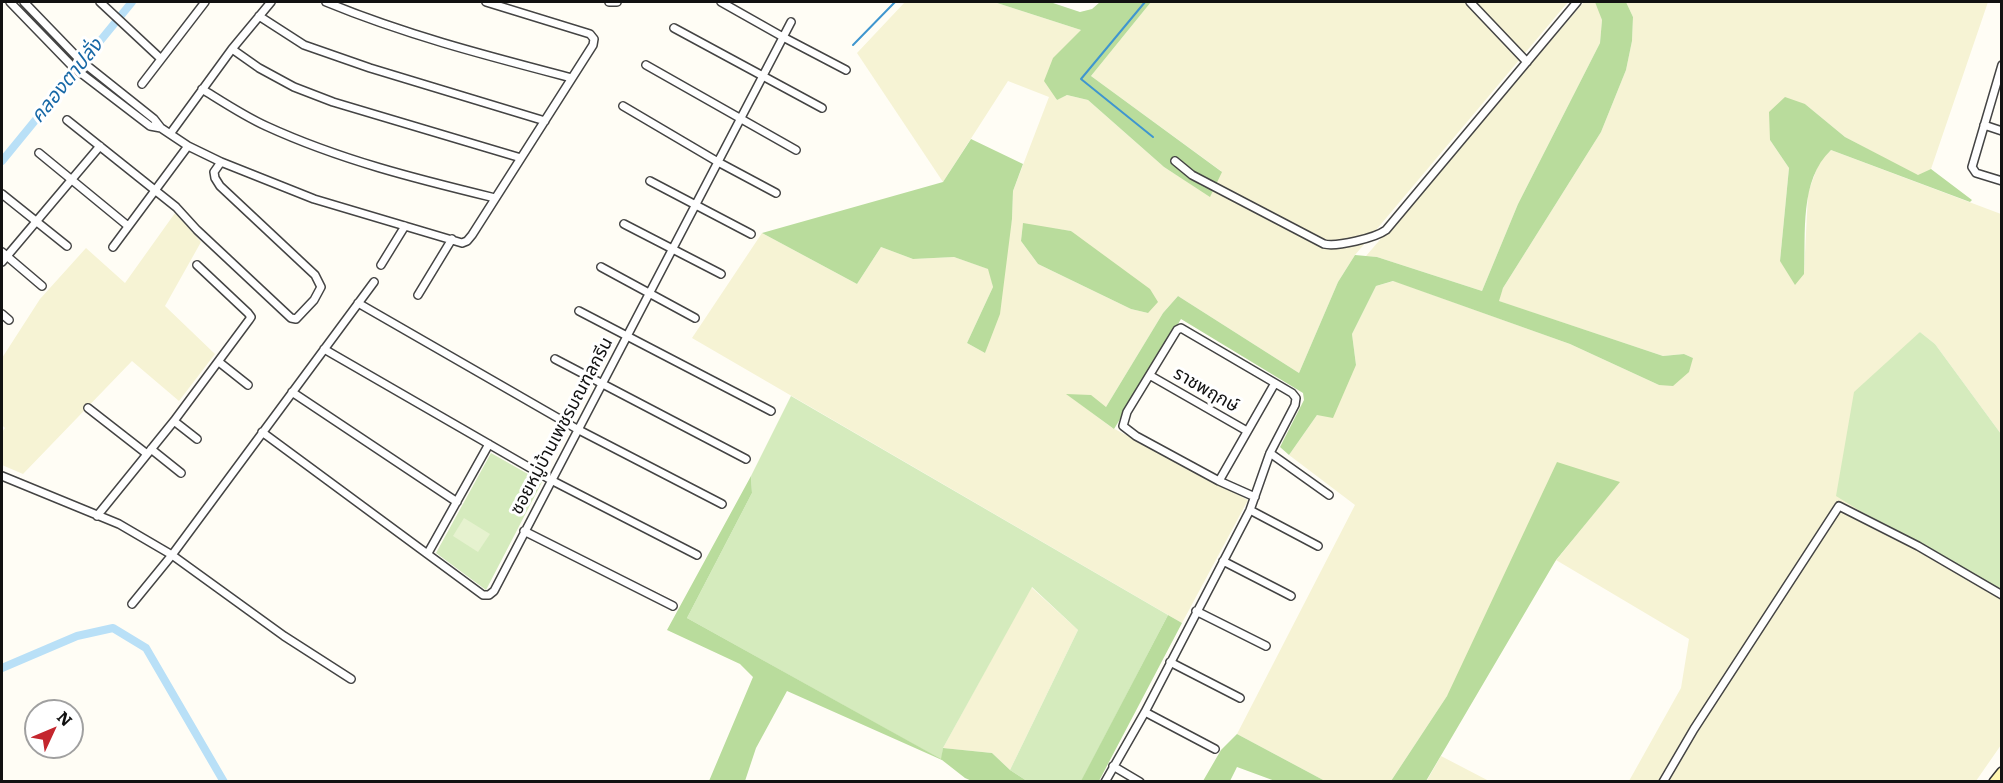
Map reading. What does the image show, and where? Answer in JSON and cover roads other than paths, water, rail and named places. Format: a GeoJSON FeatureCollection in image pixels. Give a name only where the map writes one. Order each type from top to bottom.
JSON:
{"type":"FeatureCollection","features":[{"type":"Feature","properties":{"kind":"street"},"geometry":{"type":"LineString","coordinates":[[10,2],[73,66],[150,126],[161,128]]}},
{"type":"Feature","properties":{"kind":"street"},"geometry":{"type":"LineString","coordinates":[[24,2],[80,60],[154,119],[161,128],[188,146],[221,162],[314,199],[462,243],[466,241],[521,158],[593,45],[594,39],[590,34],[486,2]]}},
{"type":"Feature","properties":{"kind":"street"},"geometry":{"type":"LineString","coordinates":[[100,2],[160,58]]}},
{"type":"Feature","properties":{"kind":"street"},"geometry":{"type":"LineString","coordinates":[[142,84],[205,2]]}},
{"type":"Feature","properties":{"kind":"street"},"geometry":{"type":"LineString","coordinates":[[170,134],[232,49],[271,2]]}},
{"type":"Feature","properties":{"kind":"street"},"geometry":{"type":"LineString","coordinates":[[327,2],[440,43],[572,78]]}},
{"type":"Feature","properties":{"kind":"street"},"geometry":{"type":"LineString","coordinates":[[609,2],[617,2]]}},
{"type":"Feature","properties":{"kind":"street"},"geometry":{"type":"LineString","coordinates":[[721,2],[783,38],[846,70]]}},
{"type":"Feature","properties":{"kind":"street"},"geometry":{"type":"LineString","coordinates":[[1470,2],[1527,62]]}},
{"type":"Feature","properties":{"kind":"street"},"geometry":{"type":"LineString","coordinates":[[1174,161],[1192,174],[1324,244],[1336,244],[1378,235],[1386,230],[1576,2]]}},
{"type":"Feature","properties":{"kind":"street"},"geometry":{"type":"LineString","coordinates":[[259,16],[304,45],[370,68],[544,120]]}},
{"type":"Feature","properties":{"kind":"street","name":"ซอยหมู่บ้านเพชรมณฑลกรีน"},"geometry":{"type":"LineString","coordinates":[[262,432],[483,595],[489,595],[494,591],[791,22]]}},
{"type":"Feature","properties":{"kind":"street"},"geometry":{"type":"LineString","coordinates":[[674,28],[822,108]]}},
{"type":"Feature","properties":{"kind":"street"},"geometry":{"type":"LineString","coordinates":[[58,52],[66,45]]}},
{"type":"Feature","properties":{"kind":"street"},"geometry":{"type":"LineString","coordinates":[[232,49],[259,68],[294,87],[333,102],[521,158]]}},
{"type":"Feature","properties":{"kind":"street"},"geometry":{"type":"LineString","coordinates":[[646,65],[796,150]]}},
{"type":"Feature","properties":{"kind":"street"},"geometry":{"type":"LineString","coordinates":[[2001,65],[1999,80],[1972,167],[1973,171],[2001,181]]}},
{"type":"Feature","properties":{"kind":"street"},"geometry":{"type":"LineString","coordinates":[[108,93],[113,86]]}},
{"type":"Feature","properties":{"kind":"street"},"geometry":{"type":"LineString","coordinates":[[202,89],[265,125],[318,148],[406,177],[495,198]]}},
{"type":"Feature","properties":{"kind":"street"},"geometry":{"type":"LineString","coordinates":[[623,106],[776,193]]}},
{"type":"Feature","properties":{"kind":"street"},"geometry":{"type":"LineString","coordinates":[[68,120],[176,207],[197,230],[291,318],[296,319],[314,300],[321,287],[315,275],[220,186],[214,172],[221,162]]}},
{"type":"Feature","properties":{"kind":"street"},"geometry":{"type":"LineString","coordinates":[[1984,125],[2001,131]]}},
{"type":"Feature","properties":{"kind":"street"},"geometry":{"type":"LineString","coordinates":[[42,286],[3,257],[100,146]]}},
{"type":"Feature","properties":{"kind":"street"},"geometry":{"type":"LineString","coordinates":[[113,247],[188,146]]}},
{"type":"Feature","properties":{"kind":"street"},"geometry":{"type":"LineString","coordinates":[[39,153],[128,226]]}},
{"type":"Feature","properties":{"kind":"street"},"geometry":{"type":"LineString","coordinates":[[650,181],[751,234]]}},
{"type":"Feature","properties":{"kind":"street"},"geometry":{"type":"LineString","coordinates":[[2,194],[67,246]]}},
{"type":"Feature","properties":{"kind":"street"},"geometry":{"type":"LineString","coordinates":[[624,224],[722,274]]}},
{"type":"Feature","properties":{"kind":"street"},"geometry":{"type":"LineString","coordinates":[[381,265],[405,226]]}},
{"type":"Feature","properties":{"kind":"street"},"geometry":{"type":"LineString","coordinates":[[418,295],[452,239]]}},
{"type":"Feature","properties":{"kind":"street"},"geometry":{"type":"LineString","coordinates":[[97,516],[174,421],[251,317],[197,265]]}},
{"type":"Feature","properties":{"kind":"street"},"geometry":{"type":"LineString","coordinates":[[601,267],[695,318]]}},
{"type":"Feature","properties":{"kind":"street"},"geometry":{"type":"LineString","coordinates":[[132,604],[172,555],[374,282]]}},
{"type":"Feature","properties":{"kind":"street"},"geometry":{"type":"LineString","coordinates":[[358,303],[577,429],[722,504]]}},
{"type":"Feature","properties":{"kind":"street"},"geometry":{"type":"LineString","coordinates":[[579,311],[771,411]]}},
{"type":"Feature","properties":{"kind":"street"},"geometry":{"type":"LineString","coordinates":[[2,314],[9,320]]}},
{"type":"Feature","properties":{"kind":"street"},"geometry":{"type":"LineString","coordinates":[[1105,782],[1251,510],[1270,453],[1295,405],[1296,398],[1292,393],[1181,328],[1177,330],[1127,412],[1123,421],[1124,426],[1136,436],[1219,482],[1255,497]]}},
{"type":"Feature","properties":{"kind":"street"},"geometry":{"type":"LineString","coordinates":[[324,349],[551,480],[697,555]]}},
{"type":"Feature","properties":{"kind":"street"},"geometry":{"type":"LineString","coordinates":[[555,359],[746,459]]}},
{"type":"Feature","properties":{"kind":"street"},"geometry":{"type":"LineString","coordinates":[[219,362],[248,385]]}},
{"type":"Feature","properties":{"kind":"street","name":"ราชพฤกษ์"},"geometry":{"type":"LineString","coordinates":[[1151,376],[1247,431]]}},
{"type":"Feature","properties":{"kind":"street","name":"ราชพฤกษ์"},"geometry":{"type":"LineString","coordinates":[[1219,482],[1275,383]]}},
{"type":"Feature","properties":{"kind":"street"},"geometry":{"type":"LineString","coordinates":[[292,392],[457,502]]}},
{"type":"Feature","properties":{"kind":"street"},"geometry":{"type":"LineString","coordinates":[[88,408],[181,473]]}},
{"type":"Feature","properties":{"kind":"street"},"geometry":{"type":"LineString","coordinates":[[174,421],[197,440]]}},
{"type":"Feature","properties":{"kind":"street"},"geometry":{"type":"LineString","coordinates":[[428,554],[489,444]]}},
{"type":"Feature","properties":{"kind":"street"},"geometry":{"type":"LineString","coordinates":[[1270,453],[1329,495]]}},
{"type":"Feature","properties":{"kind":"street"},"geometry":{"type":"LineString","coordinates":[[2,476],[119,524],[172,555],[284,636],[351,679]]}},
{"type":"Feature","properties":{"kind":"street"},"geometry":{"type":"LineString","coordinates":[[1663,782],[1694,729],[1839,506],[1918,546],[2001,595]]}},
{"type":"Feature","properties":{"kind":"street"},"geometry":{"type":"LineString","coordinates":[[1251,510],[1318,546]]}},
{"type":"Feature","properties":{"kind":"street"},"geometry":{"type":"LineString","coordinates":[[524,531],[673,606]]}},
{"type":"Feature","properties":{"kind":"street"},"geometry":{"type":"LineString","coordinates":[[1222,561],[1291,596]]}},
{"type":"Feature","properties":{"kind":"street"},"geometry":{"type":"LineString","coordinates":[[1196,611],[1266,646]]}},
{"type":"Feature","properties":{"kind":"street"},"geometry":{"type":"LineString","coordinates":[[1170,662],[1240,698]]}},
{"type":"Feature","properties":{"kind":"street"},"geometry":{"type":"LineString","coordinates":[[1144,712],[1215,749]]}},
{"type":"Feature","properties":{"kind":"street"},"geometry":{"type":"LineString","coordinates":[[1113,766],[1140,782]]}},
{"type":"Feature","properties":{"kind":"street"},"geometry":{"type":"LineString","coordinates":[[1994,782],[2001,772]]}},
{"type":"Feature","properties":{"kind":"waterway","name":"คลองตาปลั่ง"},"geometry":{"type":"LineString","coordinates":[[2,161],[132,2]]}},
{"type":"Feature","properties":{"kind":"waterway"},"geometry":{"type":"LineString","coordinates":[[853,45],[895,2]]}},
{"type":"Feature","properties":{"kind":"waterway"},"geometry":{"type":"LineString","coordinates":[[1145,2],[1081,79],[1153,137]]}},
{"type":"Feature","properties":{"kind":"waterway"},"geometry":{"type":"LineString","coordinates":[[2,668],[77,636],[113,628],[146,648],[224,782]]}}]}
